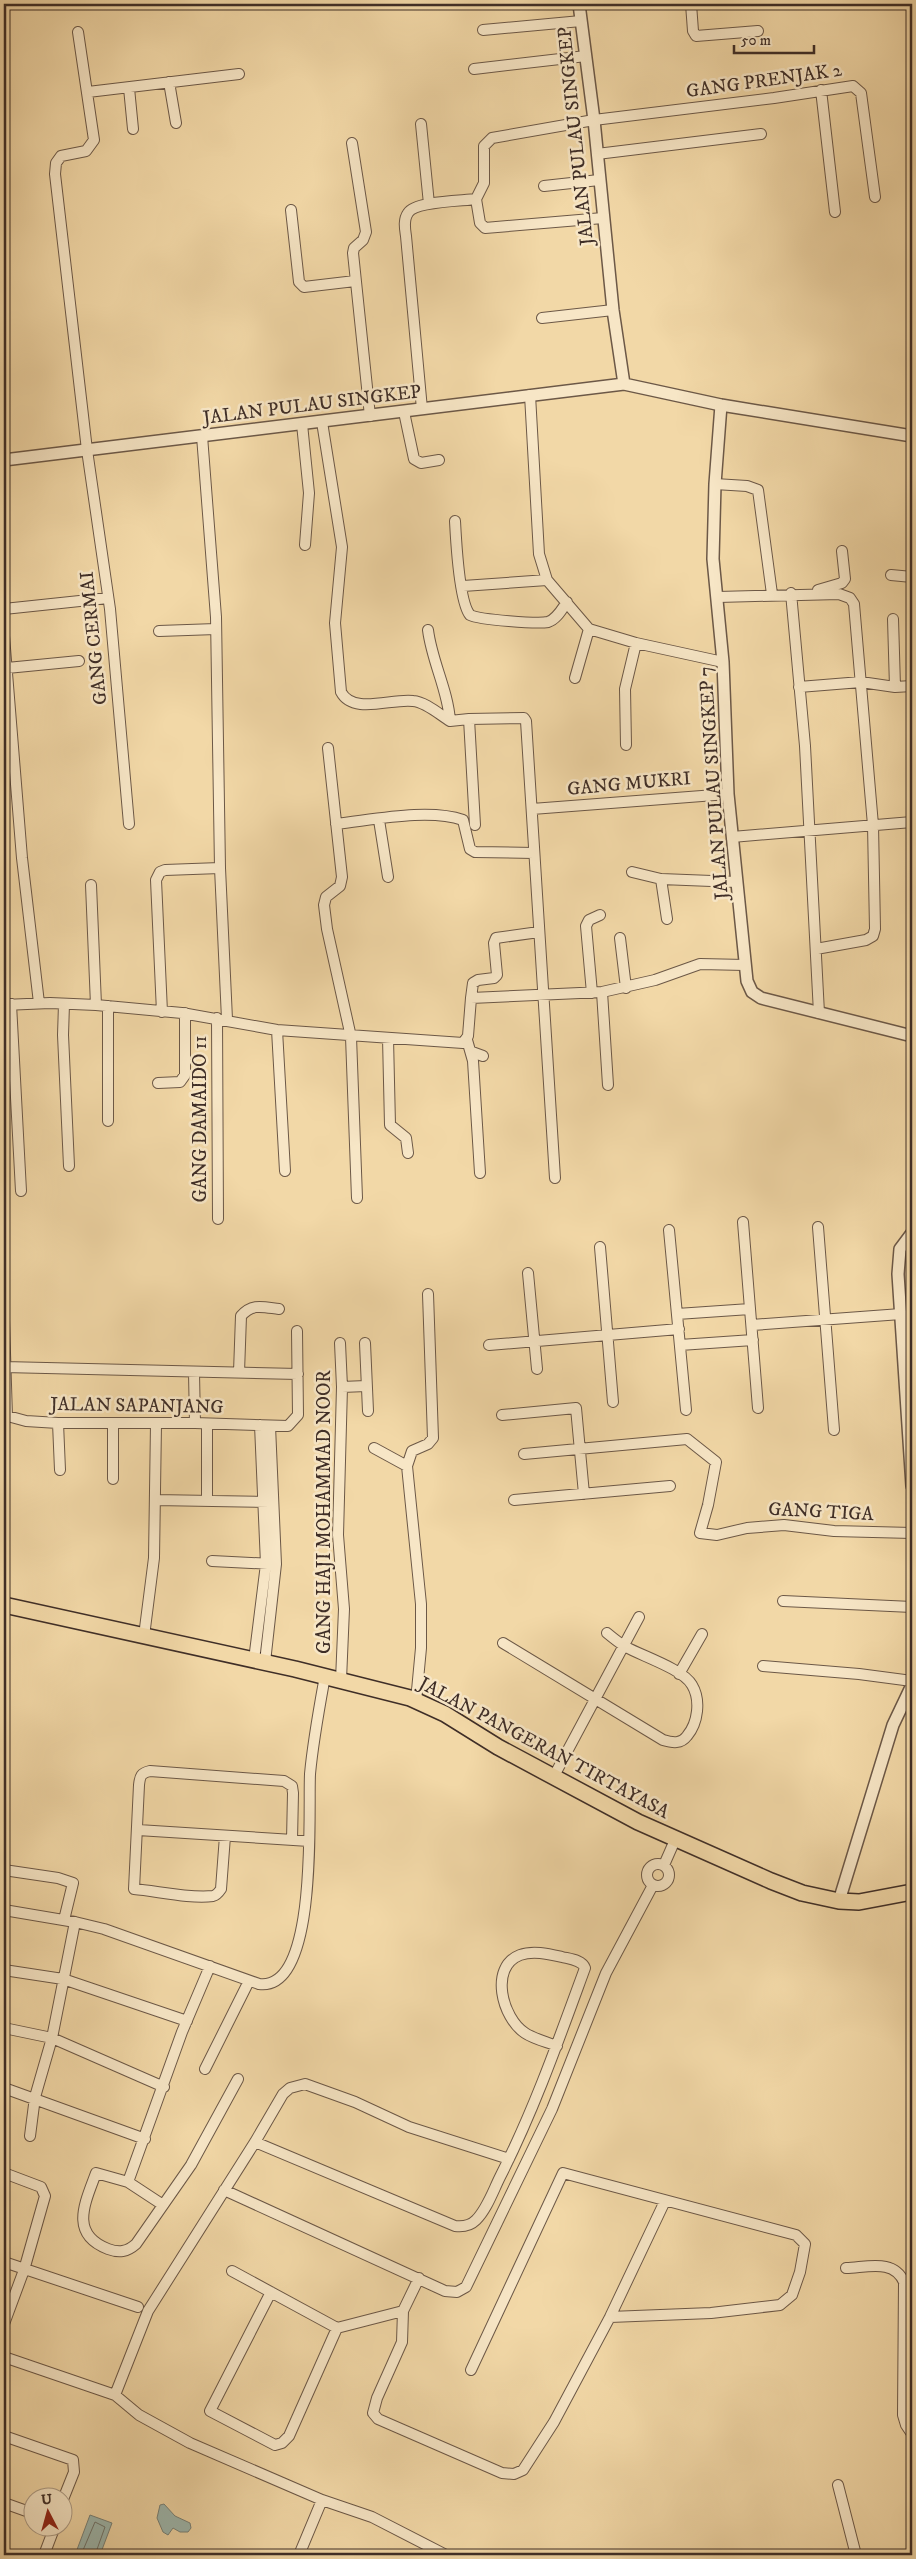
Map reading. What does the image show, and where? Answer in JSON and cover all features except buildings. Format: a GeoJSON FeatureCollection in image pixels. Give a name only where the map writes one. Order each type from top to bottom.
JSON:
{"type":"FeatureCollection","features":[{"type":"Feature","properties":{"kind":"main road","name":"JALAN PANGERAN TIRTAYASA"},"geometry":{"type":"LineString","coordinates":[[4,1605],[325,1676],[372,1687],[416,1701],[446,1714],[498,1747],[675,1840],[802,1893],[839,1901],[859,1902],[912,1892]]}},
{"type":"Feature","properties":{"kind":"street","name":"JALAN PULAU SINGKEP"},"geometry":{"type":"LineString","coordinates":[[579,4],[594,120],[613,310],[624,384]]}},
{"type":"Feature","properties":{"kind":"street"},"geometry":{"type":"LineString","coordinates":[[691,4],[693,31],[696,36],[758,31]]}},
{"type":"Feature","properties":{"kind":"street"},"geometry":{"type":"LineString","coordinates":[[483,30],[581,21]]}},
{"type":"Feature","properties":{"kind":"street"},"geometry":{"type":"LineString","coordinates":[[78,32],[88,92],[239,74]]}},
{"type":"Feature","properties":{"kind":"street"},"geometry":{"type":"LineString","coordinates":[[474,69],[586,56]]}},
{"type":"Feature","properties":{"kind":"street"},"geometry":{"type":"LineString","coordinates":[[169,82],[176,123]]}},
{"type":"Feature","properties":{"kind":"street","name":"GANG PRENJAK 2"},"geometry":{"type":"LineString","coordinates":[[476,199],[484,183],[482,152],[487,140],[523,131],[594,120],[852,86],[861,93],[875,197]]}},
{"type":"Feature","properties":{"kind":"street"},"geometry":{"type":"LineString","coordinates":[[129,88],[133,130]]}},
{"type":"Feature","properties":{"kind":"street"},"geometry":{"type":"LineString","coordinates":[[821,90],[835,212]]}},
{"type":"Feature","properties":{"kind":"street","name":"GANG CERMAI"},"geometry":{"type":"LineString","coordinates":[[88,92],[94,137],[92,144],[86,151],[61,156],[56,163],[55,174],[86,450],[108,598],[129,824]]}},
{"type":"Feature","properties":{"kind":"street"},"geometry":{"type":"LineString","coordinates":[[421,124],[429,204]]}},
{"type":"Feature","properties":{"kind":"street"},"geometry":{"type":"LineString","coordinates":[[597,154],[761,134]]}},
{"type":"Feature","properties":{"kind":"street"},"geometry":{"type":"LineString","coordinates":[[352,143],[366,232],[363,240],[354,248],[370,416]]}},
{"type":"Feature","properties":{"kind":"street"},"geometry":{"type":"LineString","coordinates":[[544,186],[599,180]]}},
{"type":"Feature","properties":{"kind":"street"},"geometry":{"type":"LineString","coordinates":[[422,409],[405,222],[411,209],[429,204],[476,199],[480,223],[485,228],[603,218]]}},
{"type":"Feature","properties":{"kind":"street"},"geometry":{"type":"LineString","coordinates":[[291,210],[299,282],[304,287],[356,280]]}},
{"type":"Feature","properties":{"kind":"street"},"geometry":{"type":"LineString","coordinates":[[542,318],[613,310]]}},
{"type":"Feature","properties":{"kind":"street","name":"JALAN PULAU SINGKEP"},"geometry":{"type":"LineString","coordinates":[[4,460],[624,384],[721,405],[912,436]]}},
{"type":"Feature","properties":{"kind":"street"},"geometry":{"type":"LineString","coordinates":[[530,395],[539,554],[547,580],[589,629],[636,643],[723,662]]}},
{"type":"Feature","properties":{"kind":"street","name":"JALAN PULAU SINGKEP 7"},"geometry":{"type":"LineString","coordinates":[[721,405],[715,484],[714,559],[723,662],[728,794],[747,981],[752,992],[761,998],[912,1036]]}},
{"type":"Feature","properties":{"kind":"street"},"geometry":{"type":"LineString","coordinates":[[404,412],[414,459],[421,463],[439,460]]}},
{"type":"Feature","properties":{"kind":"street"},"geometry":{"type":"LineString","coordinates":[[322,422],[342,547],[336,623],[341,692],[345,700],[364,704],[413,700],[422,703],[450,721],[520,718],[526,721],[545,994],[555,1178]]}},
{"type":"Feature","properties":{"kind":"street"},"geometry":{"type":"LineString","coordinates":[[302,424],[309,493],[305,545]]}},
{"type":"Feature","properties":{"kind":"street","name":"GANG DAMAIDO 11"},"geometry":{"type":"LineString","coordinates":[[202,436],[216,629],[222,1019],[218,1219]]}},
{"type":"Feature","properties":{"kind":"street"},"geometry":{"type":"LineString","coordinates":[[715,484],[747,486],[758,490],[772,594]]}},
{"type":"Feature","properties":{"kind":"street"},"geometry":{"type":"LineString","coordinates":[[455,522],[457,556],[467,611],[470,615],[484,620],[548,622],[559,614],[567,602]]}},
{"type":"Feature","properties":{"kind":"street"},"geometry":{"type":"LineString","coordinates":[[805,594],[842,583],[846,572],[842,551]]}},
{"type":"Feature","properties":{"kind":"street"},"geometry":{"type":"LineString","coordinates":[[891,575],[912,577]]}},
{"type":"Feature","properties":{"kind":"street"},"geometry":{"type":"LineString","coordinates":[[463,586],[547,580]]}},
{"type":"Feature","properties":{"kind":"street"},"geometry":{"type":"LineString","coordinates":[[791,593],[810,829],[819,1013]]}},
{"type":"Feature","properties":{"kind":"street"},"geometry":{"type":"LineString","coordinates":[[718,597],[791,593],[839,594],[852,600],[855,610],[873,825],[875,930],[873,936],[866,940],[816,949]]}},
{"type":"Feature","properties":{"kind":"street"},"geometry":{"type":"LineString","coordinates":[[4,609],[108,598]]}},
{"type":"Feature","properties":{"kind":"street"},"geometry":{"type":"LineString","coordinates":[[893,619],[895,687]]}},
{"type":"Feature","properties":{"kind":"street"},"geometry":{"type":"LineString","coordinates":[[159,631],[216,629]]}},
{"type":"Feature","properties":{"kind":"street"},"geometry":{"type":"LineString","coordinates":[[575,678],[589,629]]}},
{"type":"Feature","properties":{"kind":"street"},"geometry":{"type":"LineString","coordinates":[[428,630],[433,660],[449,706],[450,721]]}},
{"type":"Feature","properties":{"kind":"street"},"geometry":{"type":"LineString","coordinates":[[4,636],[6,690],[22,858],[39,1003]]}},
{"type":"Feature","properties":{"kind":"street"},"geometry":{"type":"LineString","coordinates":[[626,745],[625,689],[636,643]]}},
{"type":"Feature","properties":{"kind":"street"},"geometry":{"type":"LineString","coordinates":[[6,668],[79,661]]}},
{"type":"Feature","properties":{"kind":"street"},"geometry":{"type":"LineString","coordinates":[[799,686],[861,682],[895,687],[912,686]]}},
{"type":"Feature","properties":{"kind":"street"},"geometry":{"type":"LineString","coordinates":[[469,719],[475,825]]}},
{"type":"Feature","properties":{"kind":"street"},"geometry":{"type":"LineString","coordinates":[[328,748],[341,882],[337,889],[326,897],[324,905],[332,953],[351,1036],[357,1198]]}},
{"type":"Feature","properties":{"kind":"street","name":"GANG MUKRI"},"geometry":{"type":"LineString","coordinates":[[532,809],[728,794]]}},
{"type":"Feature","properties":{"kind":"street"},"geometry":{"type":"LineString","coordinates":[[336,824],[422,816],[454,817],[463,820],[470,849],[475,852],[534,853]]}},
{"type":"Feature","properties":{"kind":"street"},"geometry":{"type":"LineString","coordinates":[[379,820],[388,878]]}},
{"type":"Feature","properties":{"kind":"street"},"geometry":{"type":"LineString","coordinates":[[732,837],[912,822]]}},
{"type":"Feature","properties":{"kind":"street"},"geometry":{"type":"LineString","coordinates":[[162,1012],[156,880],[158,875],[165,870],[220,868]]}},
{"type":"Feature","properties":{"kind":"street"},"geometry":{"type":"LineString","coordinates":[[632,872],[661,879],[737,882]]}},
{"type":"Feature","properties":{"kind":"street"},"geometry":{"type":"LineString","coordinates":[[661,879],[667,919]]}},
{"type":"Feature","properties":{"kind":"street"},"geometry":{"type":"LineString","coordinates":[[91,885],[96,1005]]}},
{"type":"Feature","properties":{"kind":"street"},"geometry":{"type":"LineString","coordinates":[[600,915],[589,920],[586,926],[597,993],[608,1085]]}},
{"type":"Feature","properties":{"kind":"street"},"geometry":{"type":"LineString","coordinates":[[480,1173],[472,1052],[467,1040],[472,987],[475,981],[490,980],[497,976],[494,943],[496,938],[540,932]]}},
{"type":"Feature","properties":{"kind":"street"},"geometry":{"type":"LineString","coordinates":[[620,938],[626,988]]}},
{"type":"Feature","properties":{"kind":"street"},"geometry":{"type":"LineString","coordinates":[[471,998],[597,993],[626,988],[700,964],[745,965]]}},
{"type":"Feature","properties":{"kind":"street"},"geometry":{"type":"LineString","coordinates":[[22,1191],[7,1005],[39,1003],[96,1005],[185,1013],[277,1030],[463,1043],[467,1040]]}},
{"type":"Feature","properties":{"kind":"street"},"geometry":{"type":"LineString","coordinates":[[64,1004],[63,1035],[68,1166]]}},
{"type":"Feature","properties":{"kind":"street"},"geometry":{"type":"LineString","coordinates":[[108,1006],[108,1121]]}},
{"type":"Feature","properties":{"kind":"street"},"geometry":{"type":"LineString","coordinates":[[158,1083],[180,1082],[184,1079],[186,1066],[185,1013]]}},
{"type":"Feature","properties":{"kind":"street"},"geometry":{"type":"LineString","coordinates":[[277,1030],[285,1171]]}},
{"type":"Feature","properties":{"kind":"street"},"geometry":{"type":"LineString","coordinates":[[388,1038],[390,1125],[406,1138],[408,1153]]}},
{"type":"Feature","properties":{"kind":"street"},"geometry":{"type":"LineString","coordinates":[[472,1052],[483,1056]]}},
{"type":"Feature","properties":{"kind":"street"},"geometry":{"type":"LineString","coordinates":[[743,1222],[758,1408]]}},
{"type":"Feature","properties":{"kind":"street"},"geometry":{"type":"LineString","coordinates":[[818,1227],[834,1430]]}},
{"type":"Feature","properties":{"kind":"street"},"geometry":{"type":"LineString","coordinates":[[669,1230],[686,1410]]}},
{"type":"Feature","properties":{"kind":"street"},"geometry":{"type":"LineString","coordinates":[[912,1232],[900,1249],[898,1261],[912,1486]]}},
{"type":"Feature","properties":{"kind":"street"},"geometry":{"type":"LineString","coordinates":[[600,1247],[612,1402]]}},
{"type":"Feature","properties":{"kind":"street"},"geometry":{"type":"LineString","coordinates":[[528,1273],[536,1369]]}},
{"type":"Feature","properties":{"kind":"street"},"geometry":{"type":"LineString","coordinates":[[416,1701],[421,1648],[421,1604],[407,1466],[412,1451],[428,1444],[433,1438],[428,1294]]}},
{"type":"Feature","properties":{"kind":"street"},"geometry":{"type":"LineString","coordinates":[[239,1372],[241,1316],[247,1309],[255,1306],[279,1309]]}},
{"type":"Feature","properties":{"kind":"street"},"geometry":{"type":"LineString","coordinates":[[677,1314],[750,1309]]}},
{"type":"Feature","properties":{"kind":"street"},"geometry":{"type":"LineString","coordinates":[[752,1324],[901,1314]]}},
{"type":"Feature","properties":{"kind":"street"},"geometry":{"type":"LineString","coordinates":[[4,1321],[5,1416]]}},
{"type":"Feature","properties":{"kind":"street"},"geometry":{"type":"LineString","coordinates":[[489,1345],[679,1329]]}},
{"type":"Feature","properties":{"kind":"street","name":"JALAN SAPANJANG"},"geometry":{"type":"LineString","coordinates":[[5,1416],[58,1423],[195,1423],[288,1426],[294,1422],[298,1415],[297,1331]]}},
{"type":"Feature","properties":{"kind":"street"},"geometry":{"type":"LineString","coordinates":[[680,1345],[753,1340]]}},
{"type":"Feature","properties":{"kind":"street","name":"GANG HAJI MOHAMMAD NOOR"},"geometry":{"type":"LineString","coordinates":[[340,1343],[342,1387],[338,1535],[344,1609],[340,1680]]}},
{"type":"Feature","properties":{"kind":"street"},"geometry":{"type":"LineString","coordinates":[[365,1343],[368,1411]]}},
{"type":"Feature","properties":{"kind":"street"},"geometry":{"type":"LineString","coordinates":[[5,1368],[298,1374]]}},
{"type":"Feature","properties":{"kind":"street"},"geometry":{"type":"LineString","coordinates":[[194,1373],[195,1423]]}},
{"type":"Feature","properties":{"kind":"street"},"geometry":{"type":"LineString","coordinates":[[342,1387],[366,1386]]}},
{"type":"Feature","properties":{"kind":"street"},"geometry":{"type":"LineString","coordinates":[[502,1415],[576,1408],[584,1494]]}},
{"type":"Feature","properties":{"kind":"street"},"geometry":{"type":"LineString","coordinates":[[58,1423],[60,1470]]}},
{"type":"Feature","properties":{"kind":"street"},"geometry":{"type":"LineString","coordinates":[[113,1423],[113,1479]]}},
{"type":"Feature","properties":{"kind":"street"},"geometry":{"type":"LineString","coordinates":[[144,1636],[154,1558],[156,1424]]}},
{"type":"Feature","properties":{"kind":"street"},"geometry":{"type":"LineString","coordinates":[[207,1424],[207,1501]]}},
{"type":"Feature","properties":{"kind":"street"},"geometry":{"type":"LineString","coordinates":[[259,1661],[271,1564],[265,1426]]}},
{"type":"Feature","properties":{"kind":"street","name":"GANG TIGA"},"geometry":{"type":"LineString","coordinates":[[580,1449],[687,1439],[716,1462],[708,1505],[700,1532],[717,1535],[747,1528],[784,1525],[834,1531],[912,1534]]}},
{"type":"Feature","properties":{"kind":"street"},"geometry":{"type":"LineString","coordinates":[[374,1448],[407,1466]]}},
{"type":"Feature","properties":{"kind":"street"},"geometry":{"type":"LineString","coordinates":[[524,1454],[580,1449]]}},
{"type":"Feature","properties":{"kind":"street"},"geometry":{"type":"LineString","coordinates":[[514,1500],[670,1486]]}},
{"type":"Feature","properties":{"kind":"street"},"geometry":{"type":"LineString","coordinates":[[155,1500],[268,1502]]}},
{"type":"Feature","properties":{"kind":"street"},"geometry":{"type":"LineString","coordinates":[[212,1561],[271,1564]]}},
{"type":"Feature","properties":{"kind":"street"},"geometry":{"type":"LineString","coordinates":[[783,1602],[912,1607]]}},
{"type":"Feature","properties":{"kind":"street"},"geometry":{"type":"LineString","coordinates":[[554,1776],[594,1699],[625,1646],[638,1617]]}},
{"type":"Feature","properties":{"kind":"street"},"geometry":{"type":"LineString","coordinates":[[503,1643],[663,1740],[672,1743],[682,1741],[688,1735],[697,1717],[697,1700],[692,1684],[679,1674],[625,1646],[607,1633]]}},
{"type":"Feature","properties":{"kind":"street"},"geometry":{"type":"LineString","coordinates":[[679,1674],[702,1634]]}},
{"type":"Feature","properties":{"kind":"street"},"geometry":{"type":"LineString","coordinates":[[762,1666],[860,1674],[912,1682]]}},
{"type":"Feature","properties":{"kind":"street"},"geometry":{"type":"LineString","coordinates":[[4,1910],[75,1922],[210,1966],[249,1981],[266,1985],[278,1981],[286,1972],[295,1954],[305,1911],[313,1736],[325,1676]]}},
{"type":"Feature","properties":{"kind":"street"},"geometry":{"type":"LineString","coordinates":[[839,1901],[893,1725],[912,1685]]}},
{"type":"Feature","properties":{"kind":"street"},"geometry":{"type":"LineString","coordinates":[[224,1836],[222,1889],[214,1896],[134,1889],[140,1777],[144,1772],[284,1781],[292,1786],[293,1793],[292,1840]]}},
{"type":"Feature","properties":{"kind":"street"},"geometry":{"type":"LineString","coordinates":[[138,1830],[309,1841]]}},
{"type":"Feature","properties":{"kind":"street"},"geometry":{"type":"LineString","coordinates":[[664,1865],[675,1840]]}},
{"type":"Feature","properties":{"kind":"street"},"geometry":{"type":"LineString","coordinates":[[654,1864],[664,1865],[669,1871],[668,1880],[661,1886],[653,1885],[647,1879],[648,1870],[654,1864]]}},
{"type":"Feature","properties":{"kind":"street"},"geometry":{"type":"LineString","coordinates":[[4,1870],[58,1878],[73,1883],[64,1920]]}},
{"type":"Feature","properties":{"kind":"street"},"geometry":{"type":"LineString","coordinates":[[224,2190],[451,2292],[457,2292],[466,2287],[552,2109],[606,1973],[653,1885]]}},
{"type":"Feature","properties":{"kind":"street"},"geometry":{"type":"LineString","coordinates":[[30,2136],[35,2097],[52,2038],[75,1922]]}},
{"type":"Feature","properties":{"kind":"street"},"geometry":{"type":"LineString","coordinates":[[255,2142],[455,2226],[466,2227],[475,2222],[509,2159],[557,2046],[585,1968],[579,1961],[547,1954],[530,1952],[518,1955],[509,1964],[502,1980],[502,2000],[507,2012],[524,2033],[557,2046]]}},
{"type":"Feature","properties":{"kind":"street"},"geometry":{"type":"LineString","coordinates":[[128,2182],[187,2021],[210,1966]]}},
{"type":"Feature","properties":{"kind":"street"},"geometry":{"type":"LineString","coordinates":[[4,1970],[64,1979],[187,2021]]}},
{"type":"Feature","properties":{"kind":"street"},"geometry":{"type":"LineString","coordinates":[[205,2069],[249,1981]]}},
{"type":"Feature","properties":{"kind":"street"},"geometry":{"type":"LineString","coordinates":[[4,2028],[52,2038],[164,2087]]}},
{"type":"Feature","properties":{"kind":"street"},"geometry":{"type":"LineString","coordinates":[[163,2205],[128,2182],[96,2173],[83,2218],[83,2230],[90,2240],[114,2251],[130,2249],[145,2234],[191,2165],[238,2079]]}},
{"type":"Feature","properties":{"kind":"street"},"geometry":{"type":"LineString","coordinates":[[115,2394],[148,2310],[255,2142],[283,2094],[290,2088],[305,2084],[355,2102],[409,2127],[509,2159]]}},
{"type":"Feature","properties":{"kind":"street"},"geometry":{"type":"LineString","coordinates":[[4,2088],[35,2097],[145,2138]]}},
{"type":"Feature","properties":{"kind":"street"},"geometry":{"type":"LineString","coordinates":[[4,2173],[40,2187],[46,2196],[24,2270],[4,2324]]}},
{"type":"Feature","properties":{"kind":"street"},"geometry":{"type":"LineString","coordinates":[[471,2370],[563,2174],[802,2238],[805,2244],[802,2263],[792,2295],[780,2305],[770,2308],[610,2317]]}},
{"type":"Feature","properties":{"kind":"street"},"geometry":{"type":"LineString","coordinates":[[420,2278],[403,2310],[402,2342],[377,2398],[373,2413],[378,2419],[502,2473],[514,2474],[523,2470],[554,2422],[610,2317],[665,2201]]}},
{"type":"Feature","properties":{"kind":"street"},"geometry":{"type":"LineString","coordinates":[[4,2262],[138,2306]]}},
{"type":"Feature","properties":{"kind":"street"},"geometry":{"type":"LineString","coordinates":[[846,2268],[892,2267],[900,2272],[904,2282],[908,2312],[903,2415],[906,2425],[912,2434]]}},
{"type":"Feature","properties":{"kind":"street"},"geometry":{"type":"LineString","coordinates":[[232,2271],[294,2303],[336,2328],[403,2310]]}},
{"type":"Feature","properties":{"kind":"street"},"geometry":{"type":"LineString","coordinates":[[271,2292],[210,2411],[265,2442],[275,2445],[282,2443],[289,2436],[336,2328]]}},
{"type":"Feature","properties":{"kind":"street"},"geometry":{"type":"LineString","coordinates":[[4,2357],[115,2394],[139,2414],[190,2443],[322,2500],[372,2517],[446,2555]]}},
{"type":"Feature","properties":{"kind":"street"},"geometry":{"type":"LineString","coordinates":[[4,2436],[73,2460],[74,2472],[68,2486]]}},
{"type":"Feature","properties":{"kind":"street"},"geometry":{"type":"LineString","coordinates":[[838,2485],[856,2555]]}},
{"type":"Feature","properties":{"kind":"street"},"geometry":{"type":"LineString","coordinates":[[300,2555],[322,2500]]}},
{"type":"Feature","properties":{"kind":"street"},"geometry":{"type":"LineString","coordinates":[[4,2503],[22,2509]]}},
{"type":"Feature","properties":{"kind":"street"},"geometry":{"type":"LineString","coordinates":[[44,2555],[51,2536]]}},
{"type":"Feature","properties":{"kind":"water"},"geometry":{"type":"Polygon","coordinates":[[[164,2504],[175,2516],[190,2523],[191,2528],[188,2532],[180,2532],[173,2528],[168,2535],[163,2532],[157,2518],[160,2505],[164,2504]]]}},
{"type":"Feature","properties":{"kind":"water"},"geometry":{"type":"Polygon","coordinates":[[[90,2515],[112,2523],[100,2555],[75,2555],[90,2515]]]}}]}
